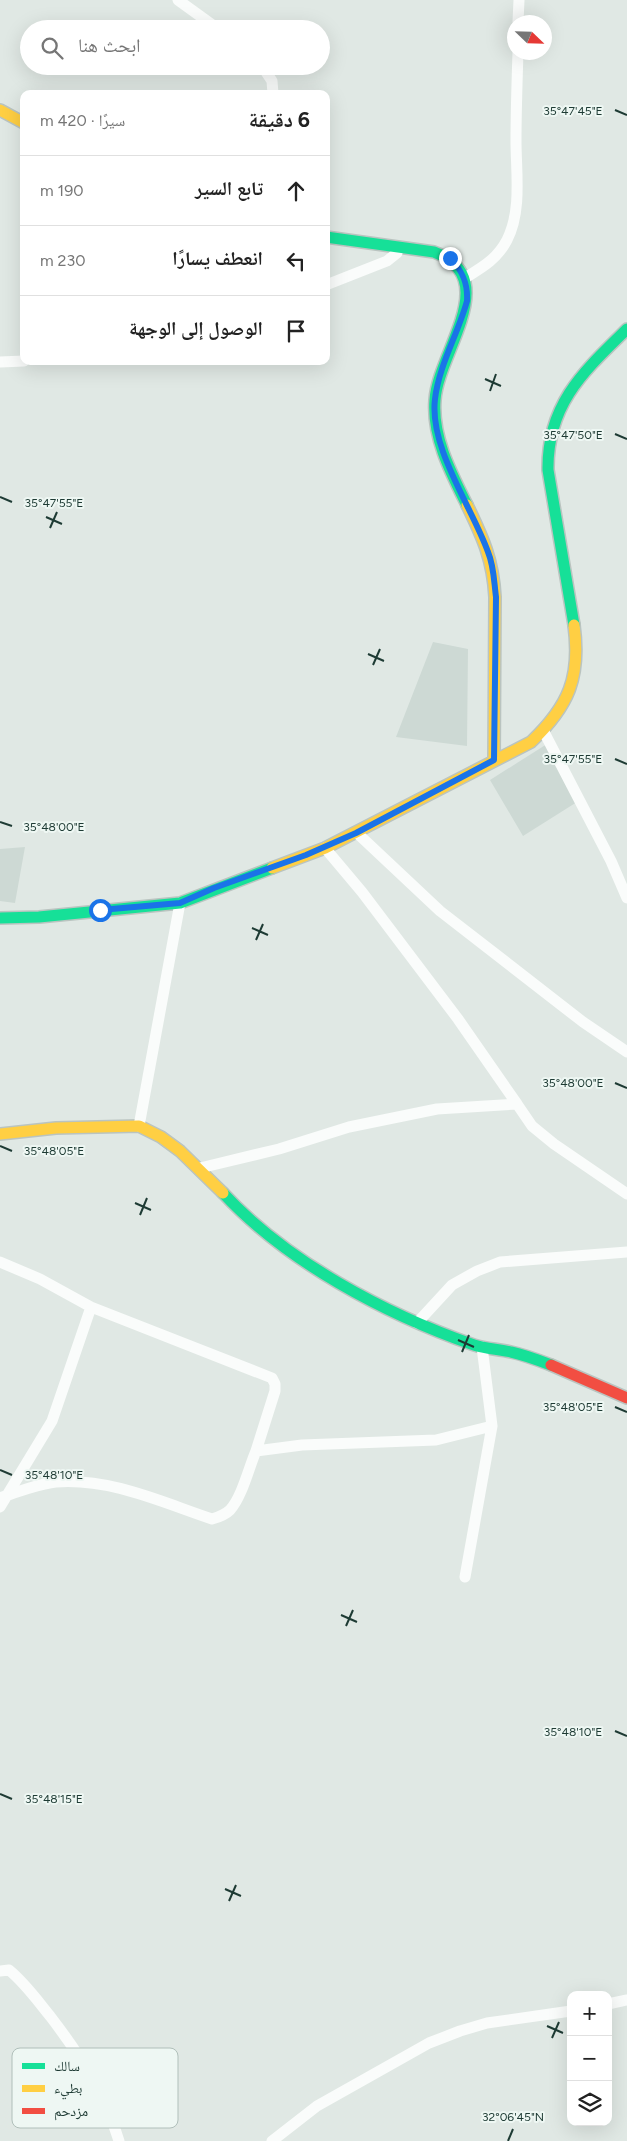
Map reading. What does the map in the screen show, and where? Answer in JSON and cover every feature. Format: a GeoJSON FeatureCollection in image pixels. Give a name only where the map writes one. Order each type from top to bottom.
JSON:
{"type":"FeatureCollection","features":[{"type":"Feature","properties":{"kind":"street"},"geometry":{"type":"LineString","coordinates":[[178,0],[206,20]]}},
{"type":"Feature","properties":{"kind":"street"},"geometry":{"type":"LineString","coordinates":[[518,15],[519,0]]}},
{"type":"Feature","properties":{"kind":"street"},"geometry":{"type":"LineString","coordinates":[[465,278],[490,263],[500,252],[508,239],[514,218],[517,189],[518,60]]}},
{"type":"Feature","properties":{"kind":"street"},"geometry":{"type":"LineString","coordinates":[[268,75],[272,81],[273,90]]}},
{"type":"Feature","properties":{"kind":"street"},"geometry":{"type":"LineString","coordinates":[[0,110],[20,121]]}},
{"type":"Feature","properties":{"kind":"street"},"geometry":{"type":"LineString","coordinates":[[330,238],[398,248],[419,249],[444,255],[454,262],[465,278],[468,290],[467,301],[438,382],[435,400],[435,419],[452,474],[485,545],[493,571],[496,597],[494,760]]}},
{"type":"Feature","properties":{"kind":"street"},"geometry":{"type":"LineString","coordinates":[[330,283],[387,261],[397,253],[398,248]]}},
{"type":"Feature","properties":{"kind":"street"},"geometry":{"type":"LineString","coordinates":[[0,918],[39,917],[180,903],[325,848],[531,742],[544,732],[561,711],[568,696],[574,681],[577,658],[575,624],[548,470],[547,460],[552,432],[564,402],[580,375],[627,329]]}},
{"type":"Feature","properties":{"kind":"street"},"geometry":{"type":"LineString","coordinates":[[0,362],[20,361]]}},
{"type":"Feature","properties":{"kind":"street"},"geometry":{"type":"LineString","coordinates":[[544,732],[611,861],[627,898]]}},
{"type":"Feature","properties":{"kind":"street"},"geometry":{"type":"LineString","coordinates":[[356,833],[440,911],[583,1022],[627,1052]]}},
{"type":"Feature","properties":{"kind":"street"},"geometry":{"type":"LineString","coordinates":[[325,848],[362,892],[458,1019],[532,1126],[546,1138],[627,1194]]}},
{"type":"Feature","properties":{"kind":"street"},"geometry":{"type":"LineString","coordinates":[[139,1126],[180,903]]}},
{"type":"Feature","properties":{"kind":"street"},"geometry":{"type":"LineString","coordinates":[[200,1168],[279,1149],[349,1127],[437,1109],[517,1104]]}},
{"type":"Feature","properties":{"kind":"street"},"geometry":{"type":"LineString","coordinates":[[0,1134],[56,1128],[139,1126],[164,1138],[200,1168],[246,1219],[283,1247],[359,1293],[417,1323],[482,1347],[514,1353],[556,1367],[627,1398]]}},
{"type":"Feature","properties":{"kind":"street"},"geometry":{"type":"LineString","coordinates":[[417,1323],[452,1285],[477,1271],[500,1262],[627,1252]]}},
{"type":"Feature","properties":{"kind":"street"},"geometry":{"type":"LineString","coordinates":[[0,1262],[40,1279],[91,1307],[272,1378],[275,1384],[275,1391],[256,1451],[235,1501],[222,1516],[212,1519],[115,1486],[83,1482],[54,1482],[4,1496]]}},
{"type":"Feature","properties":{"kind":"street"},"geometry":{"type":"LineString","coordinates":[[0,1507],[4,1496],[52,1421],[91,1307]]}},
{"type":"Feature","properties":{"kind":"street"},"geometry":{"type":"LineString","coordinates":[[465,1577],[492,1426],[482,1347]]}},
{"type":"Feature","properties":{"kind":"street"},"geometry":{"type":"LineString","coordinates":[[256,1451],[302,1445],[436,1440],[492,1426]]}},
{"type":"Feature","properties":{"kind":"street"},"geometry":{"type":"LineString","coordinates":[[0,1971],[9,1970],[22,1980],[74,2048]]}},
{"type":"Feature","properties":{"kind":"street"},"geometry":{"type":"LineString","coordinates":[[612,2003],[627,2000]]}},
{"type":"Feature","properties":{"kind":"street"},"geometry":{"type":"LineString","coordinates":[[272,2141],[318,2106],[429,2043],[460,2031],[487,2024],[567,2012]]}},
{"type":"Feature","properties":{"kind":"street"},"geometry":{"type":"LineString","coordinates":[[115,2128],[119,2141]]}},
{"type":"Feature","properties":{"kind":"shaded area"},"geometry":{"type":"Polygon","coordinates":[[[433,642],[468,649],[467,746],[396,737],[433,642]]]}},
{"type":"Feature","properties":{"kind":"shaded area"},"geometry":{"type":"Polygon","coordinates":[[[547,744],[577,802],[523,836],[490,780],[547,744]]]}},
{"type":"Feature","properties":{"kind":"shaded area"},"geometry":{"type":"Polygon","coordinates":[[[25,847],[15,903],[0,901],[0,849],[25,847]]]}},
{"type":"Feature","properties":{"kind":"traffic: fast"},"geometry":{"type":"LineString","coordinates":[[330,238],[434,252],[454,264],[464,279],[466,298],[462,318],[439,381],[435,400],[435,414],[436,428],[444,454],[467,505]]}},
{"type":"Feature","properties":{"kind":"traffic: fast"},"geometry":{"type":"LineString","coordinates":[[574,625],[548,470],[549,447],[561,407],[571,390],[596,359],[627,329]]}},
{"type":"Feature","properties":{"kind":"traffic: fast"},"geometry":{"type":"LineString","coordinates":[[0,918],[39,917],[180,903],[272,868]]}},
{"type":"Feature","properties":{"kind":"traffic: fast"},"geometry":{"type":"LineString","coordinates":[[223,1193],[277,1242],[339,1283],[372,1301],[406,1318],[474,1345],[516,1353],[551,1365]]}},
{"type":"Feature","properties":{"kind":"traffic: slow"},"geometry":{"type":"LineString","coordinates":[[0,110],[20,121]]}},
{"type":"Feature","properties":{"kind":"traffic: slow"},"geometry":{"type":"LineString","coordinates":[[467,505],[486,550],[494,584],[494,760]]}},
{"type":"Feature","properties":{"kind":"traffic: slow"},"geometry":{"type":"LineString","coordinates":[[272,868],[325,848],[531,742],[555,716],[569,690],[576,660],[574,625]]}},
{"type":"Feature","properties":{"kind":"traffic: slow"},"geometry":{"type":"LineString","coordinates":[[0,1134],[56,1128],[139,1126],[161,1137],[180,1151],[223,1193]]}},
{"type":"Feature","properties":{"kind":"traffic: jam"},"geometry":{"type":"LineString","coordinates":[[551,1365],[627,1398]]}},
{"type":"Feature","properties":{"kind":"route"},"geometry":{"type":"LineString","coordinates":[[100,910],[180,903],[214,888],[325,848],[494,760],[496,597],[493,571],[482,536],[452,474],[435,419],[435,400],[438,382],[467,301],[468,290],[465,278],[450,258]]}}]}
